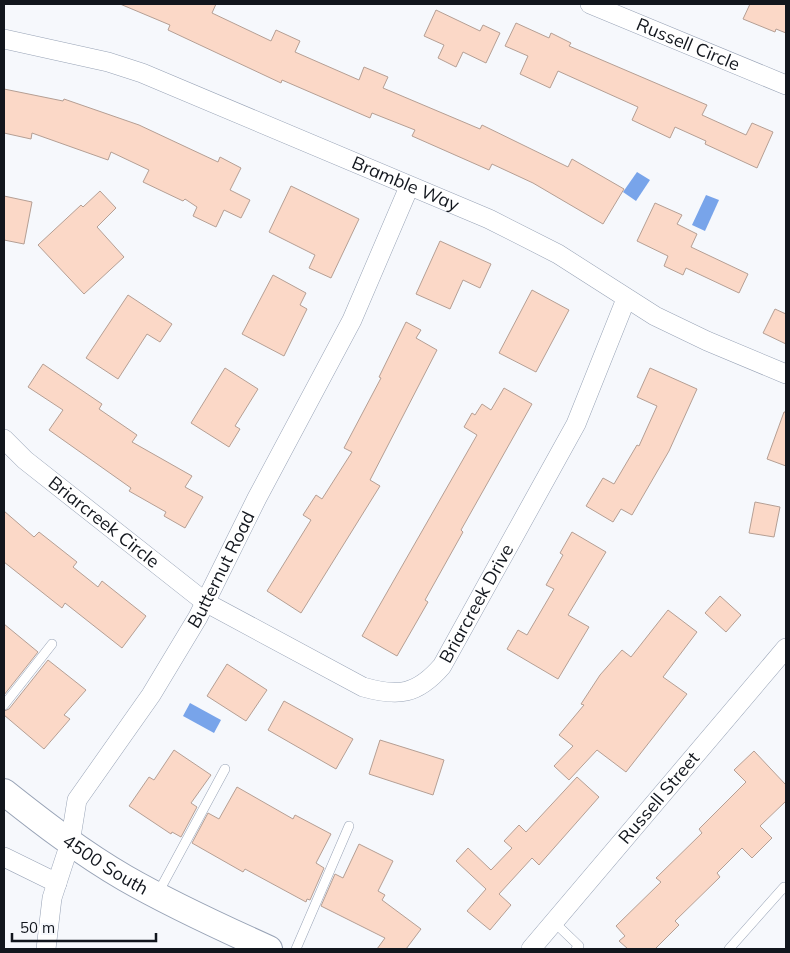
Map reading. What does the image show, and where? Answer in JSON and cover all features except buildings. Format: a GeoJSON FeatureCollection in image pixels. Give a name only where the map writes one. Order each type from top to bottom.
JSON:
{"type":"FeatureCollection","features":[{"type":"Feature","properties":{"kind":"main road","name":"4500 South"},"geometry":{"type":"LineString","coordinates":[[4,792],[70,843],[157,895],[189,913],[269,949]]}},
{"type":"Feature","properties":{"kind":"street","name":"Russell Circle"},"geometry":{"type":"LineString","coordinates":[[590,4],[786,85]]}},
{"type":"Feature","properties":{"kind":"street","name":"Bramble Way"},"geometry":{"type":"LineString","coordinates":[[4,39],[108,62],[142,73],[490,219],[558,254],[655,316],[707,341],[786,374]]}},
{"type":"Feature","properties":{"kind":"street","name":"Butternut Road"},"geometry":{"type":"LineString","coordinates":[[46,949],[52,898],[70,843],[77,800],[151,694],[205,602],[257,498],[352,320],[410,187]]}},
{"type":"Feature","properties":{"kind":"street","name":"Briarcreek Drive"},"geometry":{"type":"LineString","coordinates":[[205,602],[363,687],[386,694],[401,693],[430,680],[442,666],[576,424],[626,299]]}},
{"type":"Feature","properties":{"kind":"street","name":"Briarcreek Circle"},"geometry":{"type":"LineString","coordinates":[[4,439],[25,460],[205,602]]}},
{"type":"Feature","properties":{"kind":"street","name":"Russell Street"},"geometry":{"type":"LineString","coordinates":[[531,949],[786,648]]}},
{"type":"Feature","properties":{"kind":"street"},"geometry":{"type":"LineString","coordinates":[[4,857],[57,883]]}},
{"type":"Feature","properties":{"kind":"lane"},"geometry":{"type":"LineString","coordinates":[[4,704],[52,644]]}},
{"type":"Feature","properties":{"kind":"lane"},"geometry":{"type":"LineString","coordinates":[[157,895],[225,769]]}},
{"type":"Feature","properties":{"kind":"lane"},"geometry":{"type":"LineString","coordinates":[[296,949],[349,826]]}},
{"type":"Feature","properties":{"kind":"lane"},"geometry":{"type":"LineString","coordinates":[[729,949],[784,887],[786,889]]}},
{"type":"Feature","properties":{"kind":"lane"},"geometry":{"type":"LineString","coordinates":[[554,922],[579,948]]}},
{"type":"Feature","properties":{"kind":"water"},"geometry":{"type":"Polygon","coordinates":[[[637,172],[650,180],[636,201],[623,192],[637,172]]]}},
{"type":"Feature","properties":{"kind":"water"},"geometry":{"type":"Polygon","coordinates":[[[706,195],[719,200],[705,231],[692,225],[706,195]]]}},
{"type":"Feature","properties":{"kind":"water"},"geometry":{"type":"Polygon","coordinates":[[[190,703],[221,720],[214,733],[183,716],[190,703]]]}}]}
